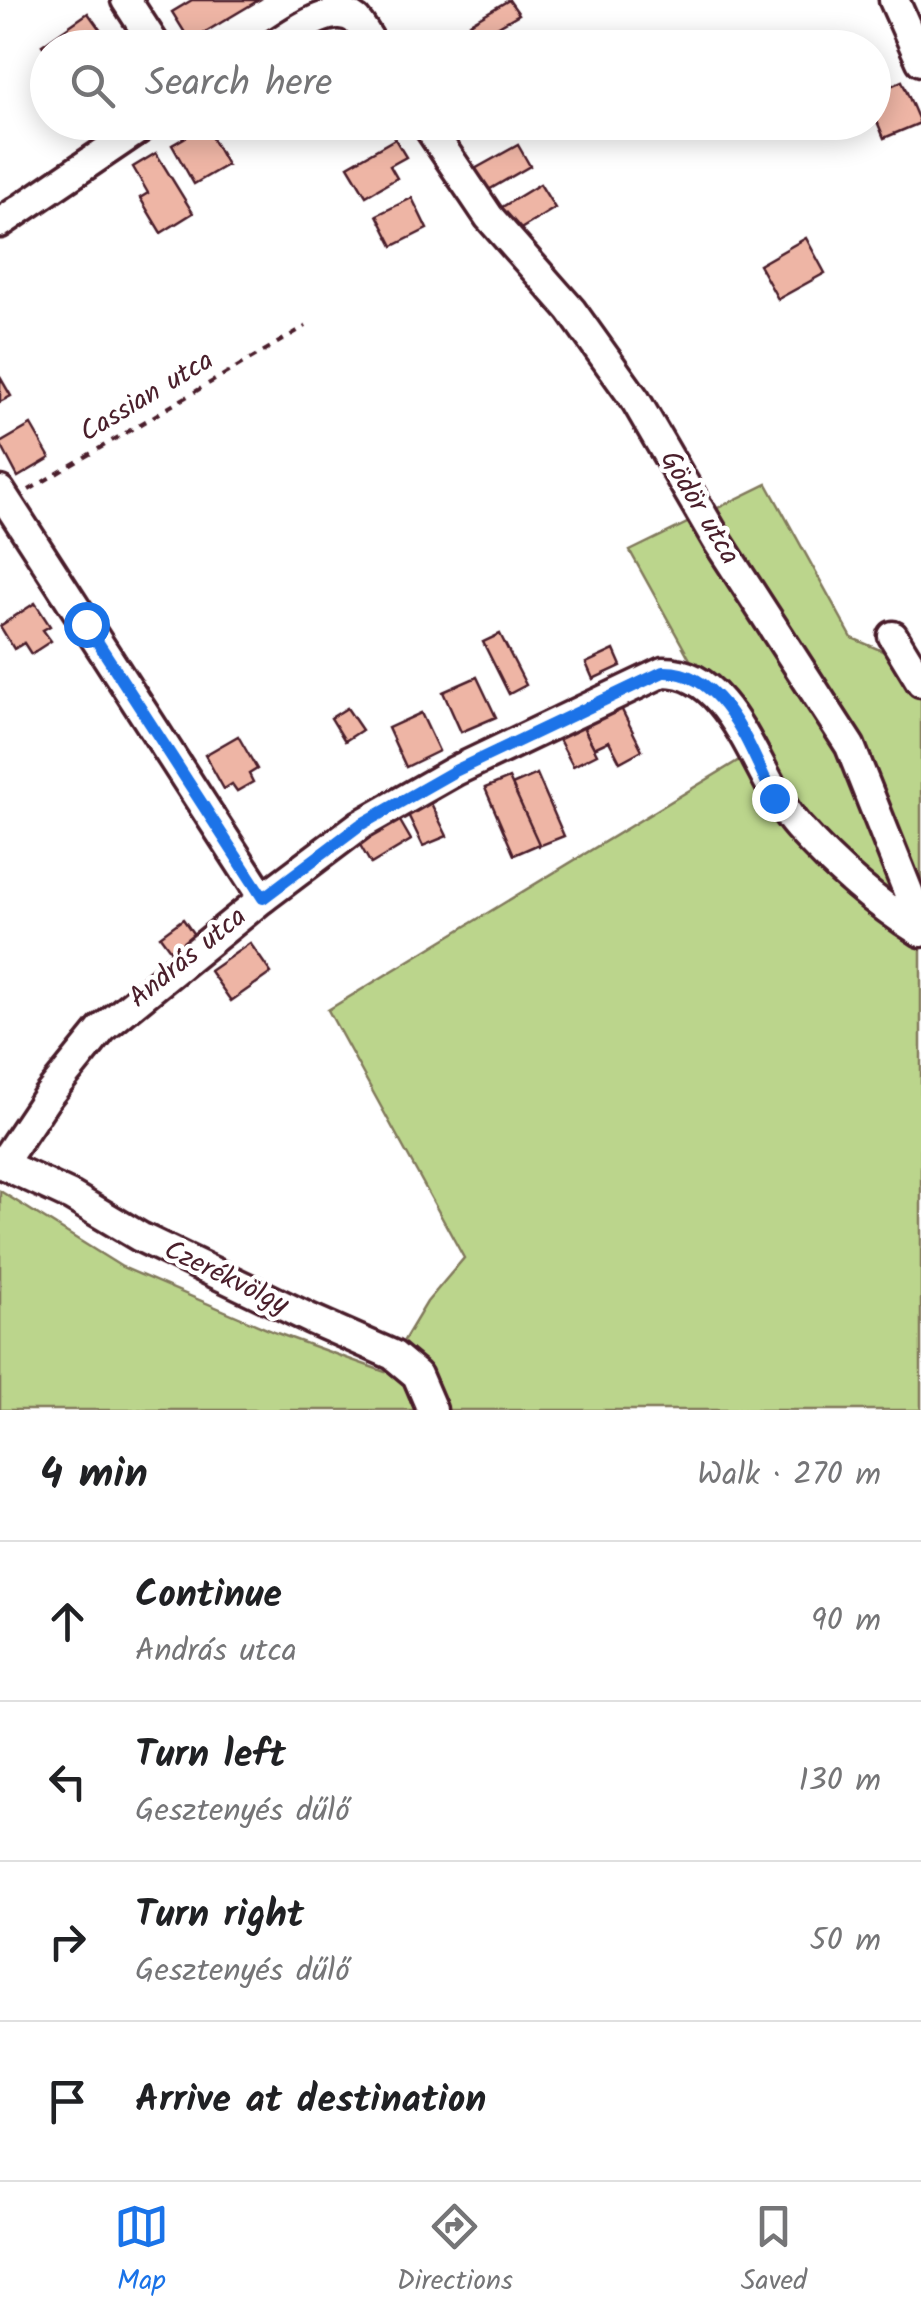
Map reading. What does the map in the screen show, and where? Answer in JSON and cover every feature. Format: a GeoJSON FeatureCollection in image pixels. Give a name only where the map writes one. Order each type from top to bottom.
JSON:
{"type":"FeatureCollection","features":[{"type":"Feature","properties":{"kind":"street"},"geometry":{"type":"LineString","coordinates":[[126,0],[145,30]]}},
{"type":"Feature","properties":{"kind":"street"},"geometry":{"type":"LineString","coordinates":[[894,0],[921,61]]}},
{"type":"Feature","properties":{"kind":"street"},"geometry":{"type":"LineString","coordinates":[[298,30],[327,12],[346,13],[363,30]]}},
{"type":"Feature","properties":{"kind":"street"},"geometry":{"type":"LineString","coordinates":[[0,222],[122,140]]}},
{"type":"Feature","properties":{"kind":"street","name":"Gödör utca"},"geometry":{"type":"LineString","coordinates":[[437,140],[489,217],[571,310],[636,402],[718,542],[850,746],[921,924]]}},
{"type":"Feature","properties":{"kind":"street","name":"András utca"},"geometry":{"type":"LineString","coordinates":[[1,1164],[47,1097],[102,1029],[263,898],[4,497]]}},
{"type":"Feature","properties":{"kind":"street"},"geometry":{"type":"LineString","coordinates":[[893,636],[921,682]]}},
{"type":"Feature","properties":{"kind":"street"},"geometry":{"type":"LineString","coordinates":[[263,898],[360,825],[455,771],[663,672],[680,672],[699,680],[732,716],[774,798],[798,827],[898,918],[921,932]]}},
{"type":"Feature","properties":{"kind":"street","name":"Czerékvölgy"},"geometry":{"type":"LineString","coordinates":[[1,1164],[311,1320],[394,1354],[416,1375],[432,1410]]}},
{"type":"Feature","properties":{"kind":"path","name":"Cassian utca"},"geometry":{"type":"LineString","coordinates":[[4,497],[306,326]]}},
{"type":"Feature","properties":{"kind":"green space"},"geometry":{"type":"Polygon","coordinates":[[[767,484],[852,638],[885,652],[921,693],[921,1410],[0,1410],[0,1191],[122,1267],[274,1332],[385,1372],[427,1302],[464,1258],[328,1010],[744,757],[630,551],[767,484]]]}},
{"type":"Feature","properties":{"kind":"building"},"geometry":{"type":"Polygon","coordinates":[[[192,0],[259,0],[209,30],[183,30],[172,12],[192,0]]]}},
{"type":"Feature","properties":{"kind":"building"},"geometry":{"type":"Polygon","coordinates":[[[509,0],[519,14],[492,30],[474,30],[470,23],[509,0]]]}},
{"type":"Feature","properties":{"kind":"building"},"geometry":{"type":"Polygon","coordinates":[[[88,13],[100,30],[64,30],[88,13]]]}},
{"type":"Feature","properties":{"kind":"building"},"geometry":{"type":"Polygon","coordinates":[[[902,81],[920,123],[891,135],[891,86],[902,81]]]}},
{"type":"Feature","properties":{"kind":"building"},"geometry":{"type":"Polygon","coordinates":[[[181,140],[213,140],[227,165],[194,184],[172,145],[181,140]]]}},
{"type":"Feature","properties":{"kind":"building"},"geometry":{"type":"Polygon","coordinates":[[[393,140],[406,157],[390,166],[397,178],[366,196],[348,166],[393,140]]]}},
{"type":"Feature","properties":{"kind":"building"},"geometry":{"type":"Polygon","coordinates":[[[518,145],[530,166],[485,192],[473,170],[518,145]]]}},
{"type":"Feature","properties":{"kind":"building"},"geometry":{"type":"Polygon","coordinates":[[[156,153],[193,213],[161,233],[140,198],[148,193],[133,167],[156,153]]]}},
{"type":"Feature","properties":{"kind":"building"},"geometry":{"type":"Polygon","coordinates":[[[540,184],[555,208],[514,233],[499,209],[540,184]]]}},
{"type":"Feature","properties":{"kind":"building"},"geometry":{"type":"Polygon","coordinates":[[[412,198],[427,229],[393,246],[377,215],[412,198]]]}},
{"type":"Feature","properties":{"kind":"building"},"geometry":{"type":"Polygon","coordinates":[[[806,238],[825,273],[778,299],[759,265],[806,238]]]}},
{"type":"Feature","properties":{"kind":"building"},"geometry":{"type":"Polygon","coordinates":[[[0,377],[11,396],[0,402],[0,377]]]}},
{"type":"Feature","properties":{"kind":"building"},"geometry":{"type":"Polygon","coordinates":[[[31,425],[50,458],[18,477],[0,443],[31,425]]]}},
{"type":"Feature","properties":{"kind":"building"},"geometry":{"type":"Polygon","coordinates":[[[35,603],[50,626],[43,630],[51,641],[31,654],[24,643],[14,649],[0,626],[35,603]]]}},
{"type":"Feature","properties":{"kind":"building"},"geometry":{"type":"Polygon","coordinates":[[[500,634],[526,685],[509,694],[483,642],[500,634]]]}},
{"type":"Feature","properties":{"kind":"building"},"geometry":{"type":"Polygon","coordinates":[[[614,650],[621,666],[593,679],[586,663],[614,650]]]}},
{"type":"Feature","properties":{"kind":"building"},"geometry":{"type":"Polygon","coordinates":[[[477,677],[496,717],[461,732],[443,692],[477,677]]]}},
{"type":"Feature","properties":{"kind":"building"},"geometry":{"type":"Polygon","coordinates":[[[616,698],[642,750],[620,762],[609,741],[594,748],[578,717],[616,698]]]}},
{"type":"Feature","properties":{"kind":"building"},"geometry":{"type":"Polygon","coordinates":[[[347,708],[362,730],[345,741],[331,718],[347,708]]]}},
{"type":"Feature","properties":{"kind":"building"},"geometry":{"type":"Polygon","coordinates":[[[421,713],[439,751],[406,767],[388,728],[421,713]]]}},
{"type":"Feature","properties":{"kind":"building"},"geometry":{"type":"Polygon","coordinates":[[[578,717],[597,754],[573,766],[554,730],[578,717]]]}},
{"type":"Feature","properties":{"kind":"building"},"geometry":{"type":"Polygon","coordinates":[[[238,736],[257,769],[249,774],[253,782],[237,791],[232,784],[224,789],[205,755],[238,736]]]}},
{"type":"Feature","properties":{"kind":"building"},"geometry":{"type":"Polygon","coordinates":[[[537,774],[564,836],[539,846],[512,785],[537,774]]]}},
{"type":"Feature","properties":{"kind":"building"},"geometry":{"type":"Polygon","coordinates":[[[509,778],[539,844],[514,855],[485,788],[509,778]]]}},
{"type":"Feature","properties":{"kind":"building"},"geometry":{"type":"Polygon","coordinates":[[[427,795],[447,836],[423,846],[404,806],[427,795]]]}},
{"type":"Feature","properties":{"kind":"building"},"geometry":{"type":"Polygon","coordinates":[[[396,814],[411,840],[371,864],[356,838],[396,814]]]}},
{"type":"Feature","properties":{"kind":"building"},"geometry":{"type":"Polygon","coordinates":[[[183,919],[197,939],[174,955],[160,936],[183,919]]]}},
{"type":"Feature","properties":{"kind":"building"},"geometry":{"type":"Polygon","coordinates":[[[250,943],[271,973],[231,1001],[210,971],[250,943]]]}},
{"type":"Feature","properties":{"kind":"route"},"geometry":{"type":"LineString","coordinates":[[86,624],[263,898],[360,825],[455,771],[663,672],[680,672],[699,680],[732,716],[774,798]]}}]}
